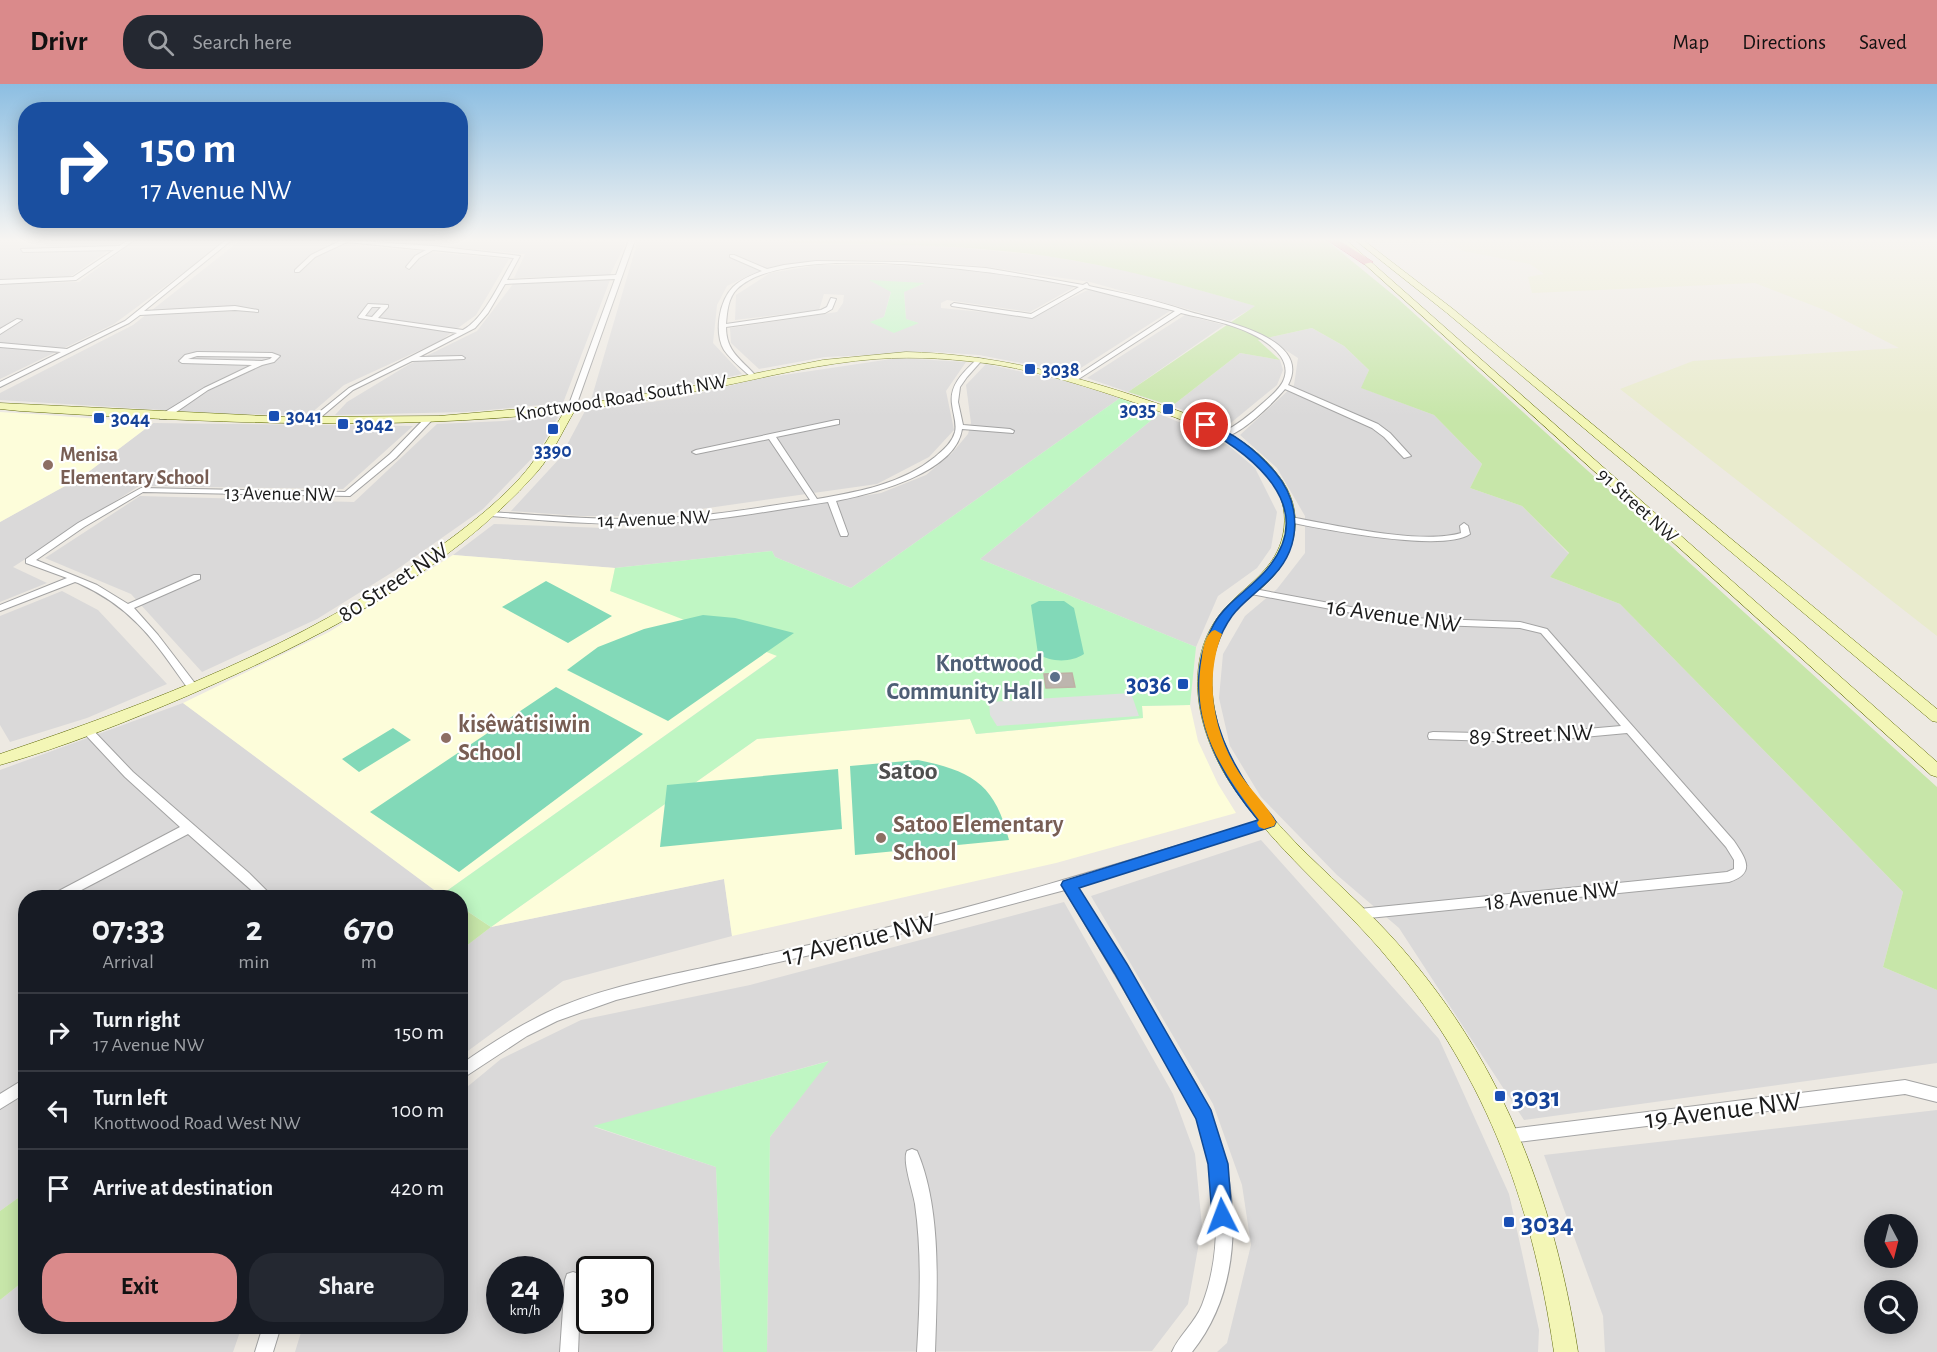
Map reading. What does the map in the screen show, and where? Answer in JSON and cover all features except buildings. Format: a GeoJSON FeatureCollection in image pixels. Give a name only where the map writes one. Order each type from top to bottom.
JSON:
{"type":"FeatureCollection","features":[{"type":"Feature","properties":{"kind":"street"},"geometry":{"type":"LineString","coordinates":[[0,385],[116,328],[158,298]]}},
{"type":"Feature","properties":{"kind":"street"},"geometry":{"type":"LineString","coordinates":[[315,420],[351,388],[465,332],[478,322],[493,298]]}},
{"type":"Feature","properties":{"kind":"street","name":"80 Street NW"},"geometry":{"type":"LineString","coordinates":[[0,760],[86,730],[193,688],[327,625],[407,575],[491,514],[546,453],[572,407],[611,298]]}},
{"type":"Feature","properties":{"kind":"street"},"geometry":{"type":"LineString","coordinates":[[728,298],[722,326],[724,346],[753,376]]}},
{"type":"Feature","properties":{"kind":"street"},"geometry":{"type":"LineString","coordinates":[[954,305],[1032,316],[1064,298]]}},
{"type":"Feature","properties":{"kind":"street"},"geometry":{"type":"LineString","coordinates":[[1136,298],[1242,329],[1271,343],[1287,363],[1289,375],[1284,386],[1224,435]]}},
{"type":"Feature","properties":{"kind":"street","name":"91 Street NW"},"geometry":{"type":"LineString","coordinates":[[1408,298],[1937,771]]}},
{"type":"Feature","properties":{"kind":"street","name":"91 Street NW"},"geometry":{"type":"LineString","coordinates":[[1433,298],[1937,717]]}},
{"type":"Feature","properties":{"kind":"street"},"geometry":{"type":"LineString","coordinates":[[722,326],[823,312],[830,308],[833,299]]}},
{"type":"Feature","properties":{"kind":"street"},"geometry":{"type":"LineString","coordinates":[[140,313],[235,308],[256,310]]}},
{"type":"Feature","properties":{"kind":"street"},"geometry":{"type":"LineString","coordinates":[[1076,379],[1180,310]]}},
{"type":"Feature","properties":{"kind":"street"},"geometry":{"type":"LineString","coordinates":[[373,319],[465,332]]}},
{"type":"Feature","properties":{"kind":"street"},"geometry":{"type":"LineString","coordinates":[[0,332],[19,320]]}},
{"type":"Feature","properties":{"kind":"street"},"geometry":{"type":"LineString","coordinates":[[0,345],[69,351]]}},
{"type":"Feature","properties":{"kind":"street"},"geometry":{"type":"LineString","coordinates":[[163,417],[206,388],[262,363],[272,361],[277,356],[197,354],[187,356],[182,361],[262,363]]}},
{"type":"Feature","properties":{"kind":"street","name":"Knottwood Road South NW"},"geometry":{"type":"LineString","coordinates":[[0,406],[163,417],[428,420],[572,407],[648,397],[819,362],[861,357],[920,355],[980,358],[1076,379],[1189,418],[1224,435],[1249,451],[1269,470],[1284,493],[1291,520]]}},
{"type":"Feature","properties":{"kind":"street"},"geometry":{"type":"LineString","coordinates":[[409,359],[462,358]]}},
{"type":"Feature","properties":{"kind":"street"},"geometry":{"type":"LineString","coordinates":[[980,358],[957,386],[954,396],[961,427],[1010,431]]}},
{"type":"Feature","properties":{"kind":"street"},"geometry":{"type":"LineString","coordinates":[[1284,386],[1375,426],[1388,435],[1407,456]]}},
{"type":"Feature","properties":{"kind":"street","name":"13 Avenue NW"},"geometry":{"type":"LineString","coordinates":[[74,579],[29,561],[81,525],[141,490],[347,494],[393,456],[428,420]]}},
{"type":"Feature","properties":{"kind":"street"},"geometry":{"type":"LineString","coordinates":[[696,452],[837,422]]}},
{"type":"Feature","properties":{"kind":"street","name":"14 Avenue NW"},"geometry":{"type":"LineString","coordinates":[[491,514],[601,522],[649,522],[712,516],[831,499],[890,485],[920,470],[949,450],[961,427]]}},
{"type":"Feature","properties":{"kind":"street"},"geometry":{"type":"LineString","coordinates":[[771,436],[815,501]]}},
{"type":"Feature","properties":{"kind":"street"},"geometry":{"type":"LineString","coordinates":[[831,499],[844,534]]}},
{"type":"Feature","properties":{"kind":"street"},"geometry":{"type":"LineString","coordinates":[[1464,526],[1466,534],[1463,536],[1443,538],[1381,534],[1291,520],[1282,557],[1271,572],[1230,611],[1215,635],[1206,665],[1205,699],[1210,725],[1223,759],[1250,800],[1400,959],[1449,1026],[1510,1136],[1523,1167],[1544,1235],[1556,1288],[1566,1352]]}},
{"type":"Feature","properties":{"kind":"street"},"geometry":{"type":"LineString","coordinates":[[127,608],[197,577]]}},
{"type":"Feature","properties":{"kind":"street"},"geometry":{"type":"LineString","coordinates":[[0,608],[74,579],[127,608],[159,643],[193,688]]}},
{"type":"Feature","properties":{"kind":"street","name":"16 Avenue NW"},"geometry":{"type":"LineString","coordinates":[[1249,591],[1410,621],[1520,625],[1540,629]]}},
{"type":"Feature","properties":{"kind":"street","name":"89 Street NW"},"geometry":{"type":"LineString","coordinates":[[1540,629],[1551,637],[1730,844],[1740,859],[1742,868]]}},
{"type":"Feature","properties":{"kind":"street","name":"89 Street NW"},"geometry":{"type":"LineString","coordinates":[[1432,736],[1529,738],[1630,729]]}},
{"type":"Feature","properties":{"kind":"street"},"geometry":{"type":"LineString","coordinates":[[86,730],[109,757],[187,829],[259,890]]}},
{"type":"Feature","properties":{"kind":"street","name":"17 Avenue NW"},"geometry":{"type":"LineString","coordinates":[[468,1068],[502,1043],[534,1024],[610,994],[891,932],[1069,885],[1269,822]]}},
{"type":"Feature","properties":{"kind":"street"},"geometry":{"type":"LineString","coordinates":[[70,890],[187,829]]}},
{"type":"Feature","properties":{"kind":"street","name":"18 Avenue NW"},"geometry":{"type":"LineString","coordinates":[[1359,914],[1721,878],[1736,874],[1742,868]]}},
{"type":"Feature","properties":{"kind":"street"},"geometry":{"type":"LineString","coordinates":[[1069,885],[1121,969],[1204,1116],[1218,1164],[1222,1199],[1222,1232],[1217,1286],[1209,1310],[1196,1335],[1181,1352]]}},
{"type":"Feature","properties":{"kind":"street","name":"19 Avenue NW"},"geometry":{"type":"LineString","coordinates":[[1510,1136],[1905,1087],[1936,1095]]}},
{"type":"Feature","properties":{"kind":"street"},"geometry":{"type":"LineString","coordinates":[[0,1102],[18,1091]]}},
{"type":"Feature","properties":{"kind":"street"},"geometry":{"type":"LineString","coordinates":[[912,1156],[927,1221],[929,1261],[926,1352]]}},
{"type":"Feature","properties":{"kind":"street"},"geometry":{"type":"LineString","coordinates":[[569,1352],[573,1280]]}},
{"type":"Feature","properties":{"kind":"street"},"geometry":{"type":"LineString","coordinates":[[264,1352],[270,1334]]}},
{"type":"Feature","properties":{"kind":"shaded area"},"geometry":{"type":"Polygon","coordinates":[[[0,298],[149,298],[114,324],[0,379],[0,298]]]}},
{"type":"Feature","properties":{"kind":"shaded area"},"geometry":{"type":"Polygon","coordinates":[[[167,298],[486,298],[476,315],[440,341],[344,385],[309,415],[227,414],[0,400],[0,393],[133,325],[167,298]]]}},
{"type":"Feature","properties":{"kind":"shaded area"},"geometry":{"type":"Polygon","coordinates":[[[502,298],[603,298],[563,403],[466,412],[335,415],[347,402],[408,365],[477,331],[502,298]]]}},
{"type":"Feature","properties":{"kind":"shaded area"},"geometry":{"type":"Polygon","coordinates":[[[621,298],[721,298],[717,305],[713,343],[742,374],[660,391],[591,400],[621,298]]]}},
{"type":"Feature","properties":{"kind":"shaded area"},"geometry":{"type":"Polygon","coordinates":[[[736,298],[823,298],[819,310],[735,320],[736,298]]]}},
{"type":"Feature","properties":{"kind":"shaded area"},"geometry":{"type":"Polygon","coordinates":[[[844,298],[889,298],[884,317],[871,322],[918,323],[906,319],[905,298],[1054,298],[1030,312],[947,300],[941,303],[941,308],[1032,317],[1071,298],[1123,298],[1170,311],[1073,373],[979,355],[936,352],[825,357],[759,369],[731,343],[730,328],[837,312],[844,298]]]}},
{"type":"Feature","properties":{"kind":"shaded area"},"geometry":{"type":"Polygon","coordinates":[[[1148,298],[1228,298],[1256,306],[1230,321],[1148,298]]]}},
{"type":"Feature","properties":{"kind":"shaded area"},"geometry":{"type":"Polygon","coordinates":[[[1794,298],[1937,298],[1937,636],[1620,389],[1693,361],[1899,348],[1827,311],[1794,298]]]}},
{"type":"Feature","properties":{"kind":"shaded area"},"geometry":{"type":"Polygon","coordinates":[[[1185,315],[1224,325],[1128,392],[1087,378],[1185,315]]]}},
{"type":"Feature","properties":{"kind":"shaded area"},"geometry":{"type":"Polygon","coordinates":[[[1312,328],[1344,346],[1369,370],[1362,388],[1434,415],[1482,464],[1470,488],[1522,506],[1569,554],[1550,577],[1620,604],[1903,892],[1883,967],[1937,990],[1937,1063],[1524,1120],[1399,928],[1337,875],[1261,797],[1230,746],[1219,698],[1223,654],[1245,616],[1277,589],[1305,553],[1305,516],[1277,468],[1240,435],[1294,385],[1298,358],[1267,338],[1312,328]]]}},
{"type":"Feature","properties":{"kind":"shaded area"},"geometry":{"type":"Polygon","coordinates":[[[1240,353],[1280,360],[1283,370],[1277,385],[1227,426],[1172,406],[1240,353]]]}},
{"type":"Feature","properties":{"kind":"shaded area"},"geometry":{"type":"Polygon","coordinates":[[[898,358],[966,362],[946,391],[954,430],[929,457],[877,484],[652,516],[580,516],[511,511],[560,458],[585,411],[680,398],[757,379],[898,358]]]}},
{"type":"Feature","properties":{"kind":"shaded area"},"geometry":{"type":"Polygon","coordinates":[[[986,364],[1069,382],[1120,398],[851,588],[775,557],[772,551],[615,568],[453,555],[494,524],[632,529],[722,519],[881,493],[926,475],[952,453],[968,434],[971,423],[966,385],[986,364]]]}},
{"type":"Feature","properties":{"kind":"shaded area","name":"Menisa Elementary School"},"geometry":{"type":"Polygon","coordinates":[[[0,412],[153,423],[83,476],[0,522],[0,412]]]}},
{"type":"Feature","properties":{"kind":"shaded area"},"geometry":{"type":"Polygon","coordinates":[[[1159,414],[1199,430],[1229,446],[1255,468],[1277,512],[1271,548],[1257,568],[1218,596],[1196,647],[980,559],[1159,414]]]}},
{"type":"Feature","properties":{"kind":"shaded area"},"geometry":{"type":"Polygon","coordinates":[[[559,415],[539,451],[483,509],[396,570],[317,619],[202,672],[131,594],[45,558],[140,496],[354,502],[437,424],[503,421],[559,415]]]}},
{"type":"Feature","properties":{"kind":"shaded area"},"geometry":{"type":"Polygon","coordinates":[[[153,423],[413,426],[343,489],[139,486],[13,567],[47,583],[0,602],[0,522],[83,476],[153,423]]]}},
{"type":"Feature","properties":{"kind":"shaded area","name":"kisêwâtisiwin School"},"geometry":{"type":"Polygon","coordinates":[[[453,555],[615,568],[611,591],[778,655],[448,890],[434,890],[183,703],[329,632],[453,555]]]}},
{"type":"Feature","properties":{"kind":"shaded area"},"geometry":{"type":"Polygon","coordinates":[[[62,591],[98,610],[167,684],[87,718],[10,742],[0,725],[0,616],[62,591]]]}},
{"type":"Feature","properties":{"kind":"shaded area"},"geometry":{"type":"Polygon","coordinates":[[[1131,693],[1139,716],[997,726],[990,715],[989,702],[1131,693]]]}},
{"type":"Feature","properties":{"kind":"shaded area"},"geometry":{"type":"Polygon","coordinates":[[[183,703],[434,890],[18,890],[18,1198],[0,1211],[0,770],[183,703]]]}},
{"type":"Feature","properties":{"kind":"shaded area","name":"Satoo Elementary School"},"geometry":{"type":"Polygon","coordinates":[[[1190,705],[1198,741],[1218,784],[1236,813],[1056,863],[732,936],[724,879],[491,927],[757,739],[970,719],[977,734],[1143,718],[1142,706],[1190,705]]]}},
{"type":"Feature","properties":{"kind":"shaded area"},"geometry":{"type":"Polygon","coordinates":[[[1261,840],[1439,1039],[1509,1194],[1539,1330],[1538,1352],[1217,1352],[1227,1343],[1251,1245],[1242,1185],[1213,1104],[1091,896],[1261,840]]]}},
{"type":"Feature","properties":{"kind":"shaded area"},"geometry":{"type":"Polygon","coordinates":[[[724,879],[732,936],[563,981],[468,1051],[468,945],[491,927],[724,879]]]}},
{"type":"Feature","properties":{"kind":"shaded area"},"geometry":{"type":"Polygon","coordinates":[[[1064,902],[1173,1094],[1195,1154],[1202,1226],[1188,1304],[1152,1351],[767,1352],[770,1137],[828,1061],[594,1127],[716,1167],[723,1352],[295,1352],[301,1334],[468,1334],[468,1086],[501,1059],[581,1020],[750,985],[1064,902]]]}},
{"type":"Feature","properties":{"kind":"shaded area"},"geometry":{"type":"Polygon","coordinates":[[[1937,1110],[1937,1352],[1605,1352],[1603,1316],[1544,1155],[1937,1110]]]}},
{"type":"Feature","properties":{"kind":"shaded area"},"geometry":{"type":"Polygon","coordinates":[[[18,1286],[18,1334],[239,1334],[233,1352],[0,1352],[0,1300],[18,1286]]]}},
{"type":"Feature","properties":{"kind":"green space"},"geometry":{"type":"Polygon","coordinates":[[[889,298],[904,298],[906,319],[919,323],[894,333],[870,322],[884,317],[889,298]]]}},
{"type":"Feature","properties":{"kind":"green space"},"geometry":{"type":"Polygon","coordinates":[[[1227,298],[1397,298],[1937,787],[1937,990],[1883,967],[1903,892],[1620,604],[1550,577],[1569,553],[1522,506],[1470,488],[1482,464],[1434,415],[1361,388],[1369,370],[1344,346],[1312,328],[1258,340],[1280,360],[1240,353],[1172,406],[1128,392],[1255,306],[1227,298]]]}},
{"type":"Feature","properties":{"kind":"green space"},"geometry":{"type":"Polygon","coordinates":[[[1120,398],[1159,414],[980,559],[1196,647],[1190,705],[1142,706],[1143,718],[976,734],[970,719],[757,739],[491,927],[468,912],[468,890],[448,890],[777,656],[610,591],[615,568],[772,551],[775,557],[851,588],[1120,398]]]}},
{"type":"Feature","properties":{"kind":"green space"},"geometry":{"type":"Polygon","coordinates":[[[546,581],[612,616],[568,643],[502,607],[546,581]]]}},
{"type":"Feature","properties":{"kind":"green space"},"geometry":{"type":"Polygon","coordinates":[[[1039,601],[1064,601],[1074,608],[1084,654],[1073,659],[1061,660],[1048,659],[1038,654],[1031,605],[1039,601]]]}},
{"type":"Feature","properties":{"kind":"green space"},"geometry":{"type":"Polygon","coordinates":[[[703,615],[735,618],[794,633],[668,721],[567,670],[598,647],[644,629],[703,615]]]}},
{"type":"Feature","properties":{"kind":"green space"},"geometry":{"type":"Polygon","coordinates":[[[556,687],[643,734],[459,872],[370,812],[556,687]]]}},
{"type":"Feature","properties":{"kind":"green space"},"geometry":{"type":"Polygon","coordinates":[[[393,728],[411,740],[359,772],[342,759],[393,728]]]}},
{"type":"Feature","properties":{"kind":"green space"},"geometry":{"type":"Polygon","coordinates":[[[918,760],[953,769],[978,783],[996,805],[1009,840],[855,855],[850,766],[918,760]]]}},
{"type":"Feature","properties":{"kind":"green space"},"geometry":{"type":"Polygon","coordinates":[[[838,769],[842,829],[660,847],[667,785],[838,769]]]}},
{"type":"Feature","properties":{"kind":"green space"},"geometry":{"type":"Polygon","coordinates":[[[468,912],[491,927],[468,945],[468,912]]]}},
{"type":"Feature","properties":{"kind":"green space"},"geometry":{"type":"Polygon","coordinates":[[[829,1061],[770,1137],[767,1352],[723,1352],[716,1167],[593,1126],[829,1061]]]}},
{"type":"Feature","properties":{"kind":"green space"},"geometry":{"type":"Polygon","coordinates":[[[18,1198],[18,1286],[0,1300],[0,1211],[18,1198]]]}},
{"type":"Feature","properties":{"kind":"slow traffic"},"geometry":{"type":"LineString","coordinates":[[1215,634],[1209,649],[1204,679],[1210,725],[1229,769],[1250,800],[1269,822],[1264,823]]}},
{"type":"Feature","properties":{"kind":"place","name":"3038"},"geometry":{"type":"Point","coordinates":[1030,369]}},
{"type":"Feature","properties":{"kind":"place","name":"3035"},"geometry":{"type":"Point","coordinates":[1168,409]}},
{"type":"Feature","properties":{"kind":"place","name":"3041"},"geometry":{"type":"Point","coordinates":[274,416]}},
{"type":"Feature","properties":{"kind":"place","name":"3044"},"geometry":{"type":"Point","coordinates":[99,418]}},
{"type":"Feature","properties":{"kind":"place","name":"3042"},"geometry":{"type":"Point","coordinates":[343,424]}},
{"type":"Feature","properties":{"kind":"place","name":"3390"},"geometry":{"type":"Point","coordinates":[553,429]}},
{"type":"Feature","properties":{"kind":"place","name":"Menisa Elementary School"},"geometry":{"type":"Point","coordinates":[48,465]}},
{"type":"Feature","properties":{"kind":"place","name":"Knottwood Community Hall"},"geometry":{"type":"Point","coordinates":[1055,677]}},
{"type":"Feature","properties":{"kind":"place","name":"3036"},"geometry":{"type":"Point","coordinates":[1183,684]}},
{"type":"Feature","properties":{"kind":"place","name":"kisêwâtisiwin School"},"geometry":{"type":"Point","coordinates":[446,738]}},
{"type":"Feature","properties":{"kind":"place","name":"Satoo Elementary School"},"geometry":{"type":"Point","coordinates":[881,838]}},
{"type":"Feature","properties":{"kind":"place","name":"3031"},"geometry":{"type":"Point","coordinates":[1500,1096]}},
{"type":"Feature","properties":{"kind":"place","name":"3034"},"geometry":{"type":"Point","coordinates":[1509,1222]}},
{"type":"Feature","properties":{"kind":"district","name":"Satoo"},"geometry":{"type":"Point","coordinates":[908,770]}},
{"type":"Feature","properties":{"kind":"route"},"geometry":{"type":"LineString","coordinates":[[1206,425],[1237,442],[1261,461],[1278,481],[1290,511],[1290,532],[1282,557],[1271,572],[1249,591],[1220,623],[1209,649],[1204,679],[1210,725],[1223,759],[1250,800],[1269,822],[1069,885],[1121,969],[1204,1116],[1218,1164],[1222,1216]]}}]}
